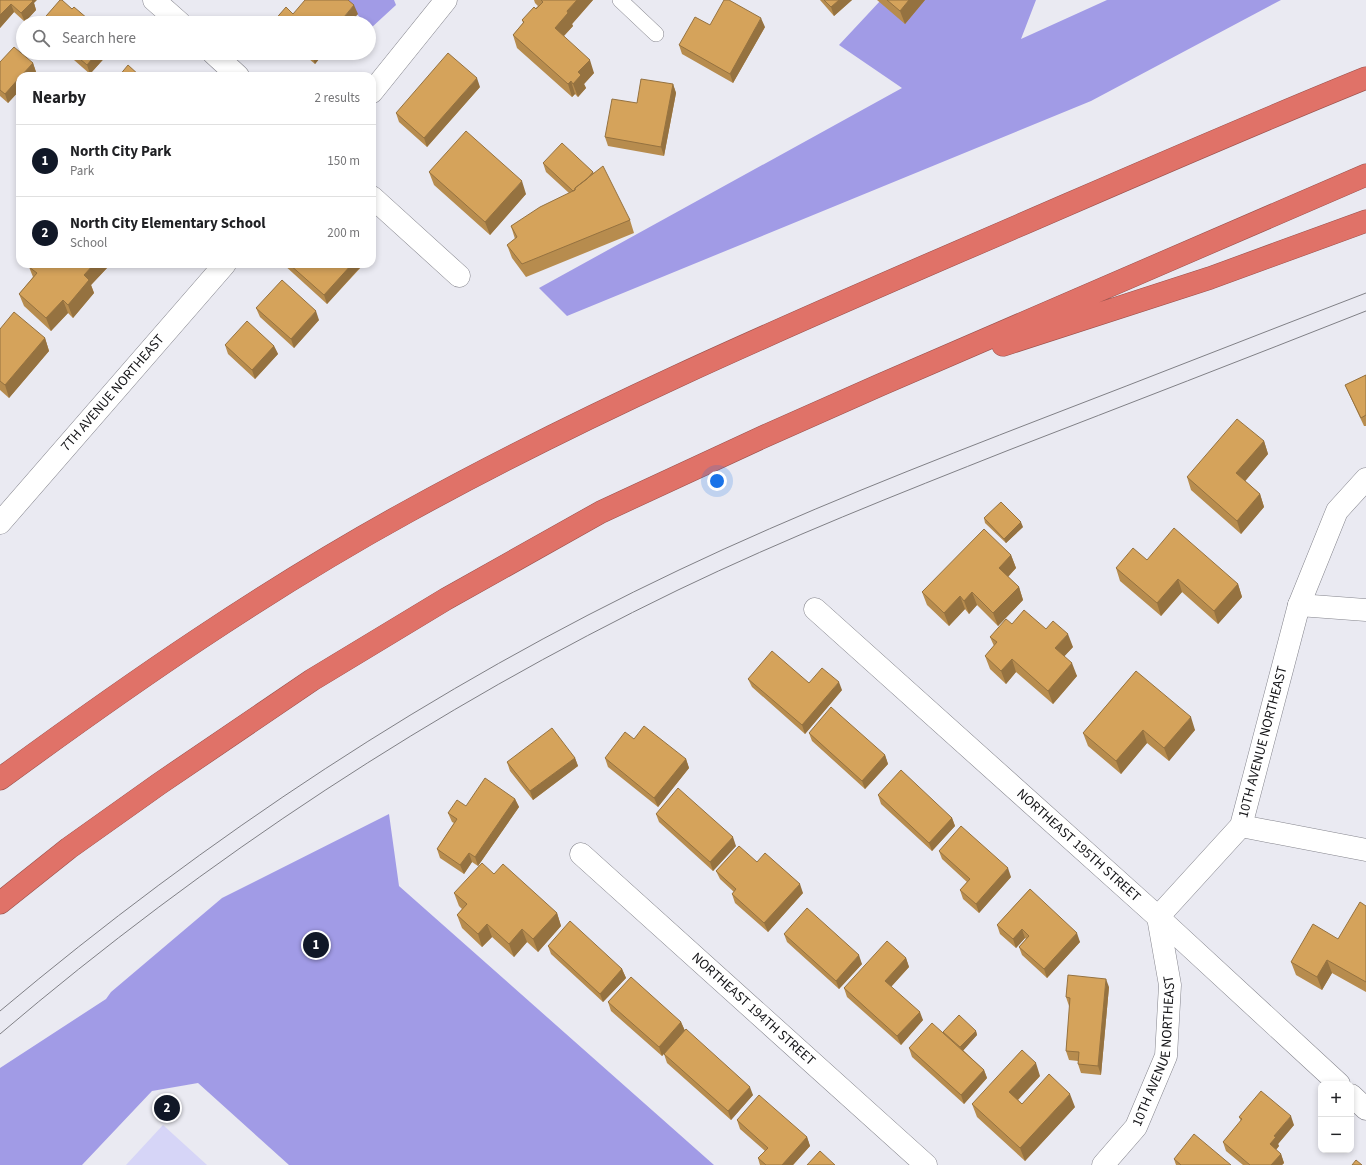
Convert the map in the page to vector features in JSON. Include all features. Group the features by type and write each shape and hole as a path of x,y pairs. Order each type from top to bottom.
{"highway":[{"path":"1280,113 1366,67"},
{"path":"0,779 80,720 160,665 291,580 405,513 509,457 608,408 833,306 1280,113 1366,78"},
{"path":"0,903 69,848 158,784 312,680 446,599 601,512 880,384 1366,175"},
{"path":"880,384 1155,296 1366,221"}],"street":[{"path":"154,0 172,16"},
{"path":"376,87 446,0"},
{"path":"221,60 234,72"},
{"path":"376,201 459,276"},
{"name":"7TH AVENUE NORTHEAST","path":"0,522 222,268"},
{"name":"10TH AVENUE NORTHEAST","path":"1103,1165 1136,1127 1166,1056 1170,984 1158,917 1241,826 1299,605 1337,511 1366,479"},
{"path":"1299,605 1366,610"},
{"name":"NORTHEAST 195TH STREET","path":"815,609 1158,917 1336,1081"},
{"path":"1241,826 1366,850"},
{"name":"NORTHEAST 194TH STREET","path":"581,854 926,1165"},
{"path":"1354,1098 1366,1109"}],"lane":[{"path":"620,0 656,34"}],"shaded area":[{"path":"342,0 394,0 396,5 376,23 376,16 359,16"},
{"path":"881,0 1036,0 1021,39 1107,0 1281,0 1091,101 567,316 539,288 902,88 839,45"},
{"path":"389,814 399,886 714,1165 289,1165 198,1083 152,1091 82,1165 0,1165 0,1068 106,999 111,992 222,898"},
{"path":"163,1125 207,1165 126,1165"}],"building":[{"path":"0,0 33,1 21,13 11,4 0,15"},
{"path":"60,0 62,0 72,9 74,7 84,16 46,16"},
{"path":"305,0 348,0 354,5 345,16 278,16 286,7 293,14"},
{"path":"541,0 577,0 555,28 590,60 578,72 581,75 573,84 571,81 568,84 513,35 524,22 522,20 534,7 536,9 543,2"},
{"path":"724,0 729,0 761,18 730,74 679,45 695,17 710,25"},
{"path":"824,0 839,0 831,7"},
{"path":"887,0 909,0 900,11"},
{"path":"14,47 16,49 16,60 29,60 33,63 25,72 16,72 16,82 5,94 0,90 0,62"},
{"path":"448,53 477,78 424,138 396,113"},
{"path":"81,60 91,60 87,65"},
{"path":"128,65 136,72 122,72"},
{"path":"641,79 673,84 661,147 605,137 612,99 637,103"},
{"path":"466,131 522,181 485,222 429,172"},
{"path":"562,143 593,172 573,191 543,163"},
{"path":"603,166 630,220 522,264 507,245 517,237 511,226 540,207 575,190 575,188"},
{"path":"30,268 90,268 84,275 89,280 68,305 63,300 46,318 19,294 37,273"},
{"path":"294,268 348,268 324,295"},
{"path":"282,280 316,311 291,339 256,308"},
{"path":"14,312 45,338 5,385 0,381 0,329"},
{"path":"247,321 274,346 252,370 225,345"},
{"path":"1366,375 1366,415 1361,418 1345,385"},
{"path":"1237,419 1264,441 1236,473 1260,494 1237,521 1187,477"},
{"path":"1001,502 1021,522 1004,539 984,518"},
{"path":"1174,528 1238,584 1214,611 1178,579 1157,603 1116,568 1133,548 1147,560"},
{"path":"984,529 1011,555 999,568 1019,587 993,613 972,592 964,601 960,596 944,613 922,592"},
{"path":"1024,610 1046,629 1053,621 1068,634 1055,648 1072,663 1048,691 1012,659 1001,671 985,656 997,642 990,637 1006,619 1012,624"},
{"path":"772,651 809,683 822,668 839,682 802,725 748,679"},
{"path":"1136,671 1191,717 1164,748 1143,730 1116,761 1083,733"},
{"path":"831,707 885,755 862,781 809,733"},
{"path":"644,726 686,759 654,798 605,758 625,732 634,739"},
{"path":"552,728 575,758 530,791 507,762"},
{"path":"901,770 952,818 929,843 878,795"},
{"path":"485,778 515,799 475,857 469,853 460,865 437,849 457,819 448,813 457,800 466,806"},
{"path":"678,788 733,837 710,862 656,814"},
{"path":"961,826 1008,868 976,904 960,890 970,879 939,851"},
{"path":"739,846 757,862 765,853 800,884 764,923 732,894 736,889 716,871"},
{"path":"482,863 494,874 503,864 557,913 533,939 522,929 509,944 487,924 478,934 457,915 467,904 454,893"},
{"path":"1030,889 1077,933 1044,969 1019,947 1029,936 1022,929 1013,939 997,925"},
{"path":"1360,902 1366,906 1366,982 1327,960 1317,977 1291,962 1313,924 1338,939"},
{"path":"807,908 859,955 836,981 784,934"},
{"path":"570,921 622,969 600,994 548,946"},
{"path":"887,941 906,958 885,981 920,1012 897,1036 844,988"},
{"path":"1068,975 1106,979 1098,1066 1078,1064 1079,1052 1066,1051 1070,998 1066,997"},
{"path":"631,977 681,1022 659,1047 608,1002"},
{"path":"959,1015 976,1031 960,1047 943,1032"},
{"path":"932,1023 984,1070 961,1095 909,1048"},
{"path":"686,1029 750,1087 728,1111 664,1054"},
{"path":"1022,1050 1036,1063 1009,1092 1022,1104 1049,1074 1070,1094 1020,1148 972,1104"},
{"path":"1261,1091 1291,1116 1274,1136 1276,1137 1270,1144 1281,1154 1271,1165 1250,1165 1223,1142 1242,1119 1239,1117"},
{"path":"759,1095 807,1137 782,1165 766,1165 758,1158 768,1148 737,1120"},
{"path":"1194,1134 1231,1165 1181,1165 1174,1159"},
{"path":"820,1151 835,1165 807,1165"},
{"path":"1356,1160 1362,1165 1352,1165"}],"tram line":[{"path":"0,1011 159,885 241,826 325,769 411,715 499,663 588,615 724,549 861,490 1366,293"},
{"path":"0,1034 79,969 159,907 241,847 325,790 498,684 587,636 678,590 760,552 842,517 1009,450 1366,311"}],"place":[{"name":"North City Park","path":"316,945"},
{"name":"North City Elementary School","path":"167,1108"}]}
